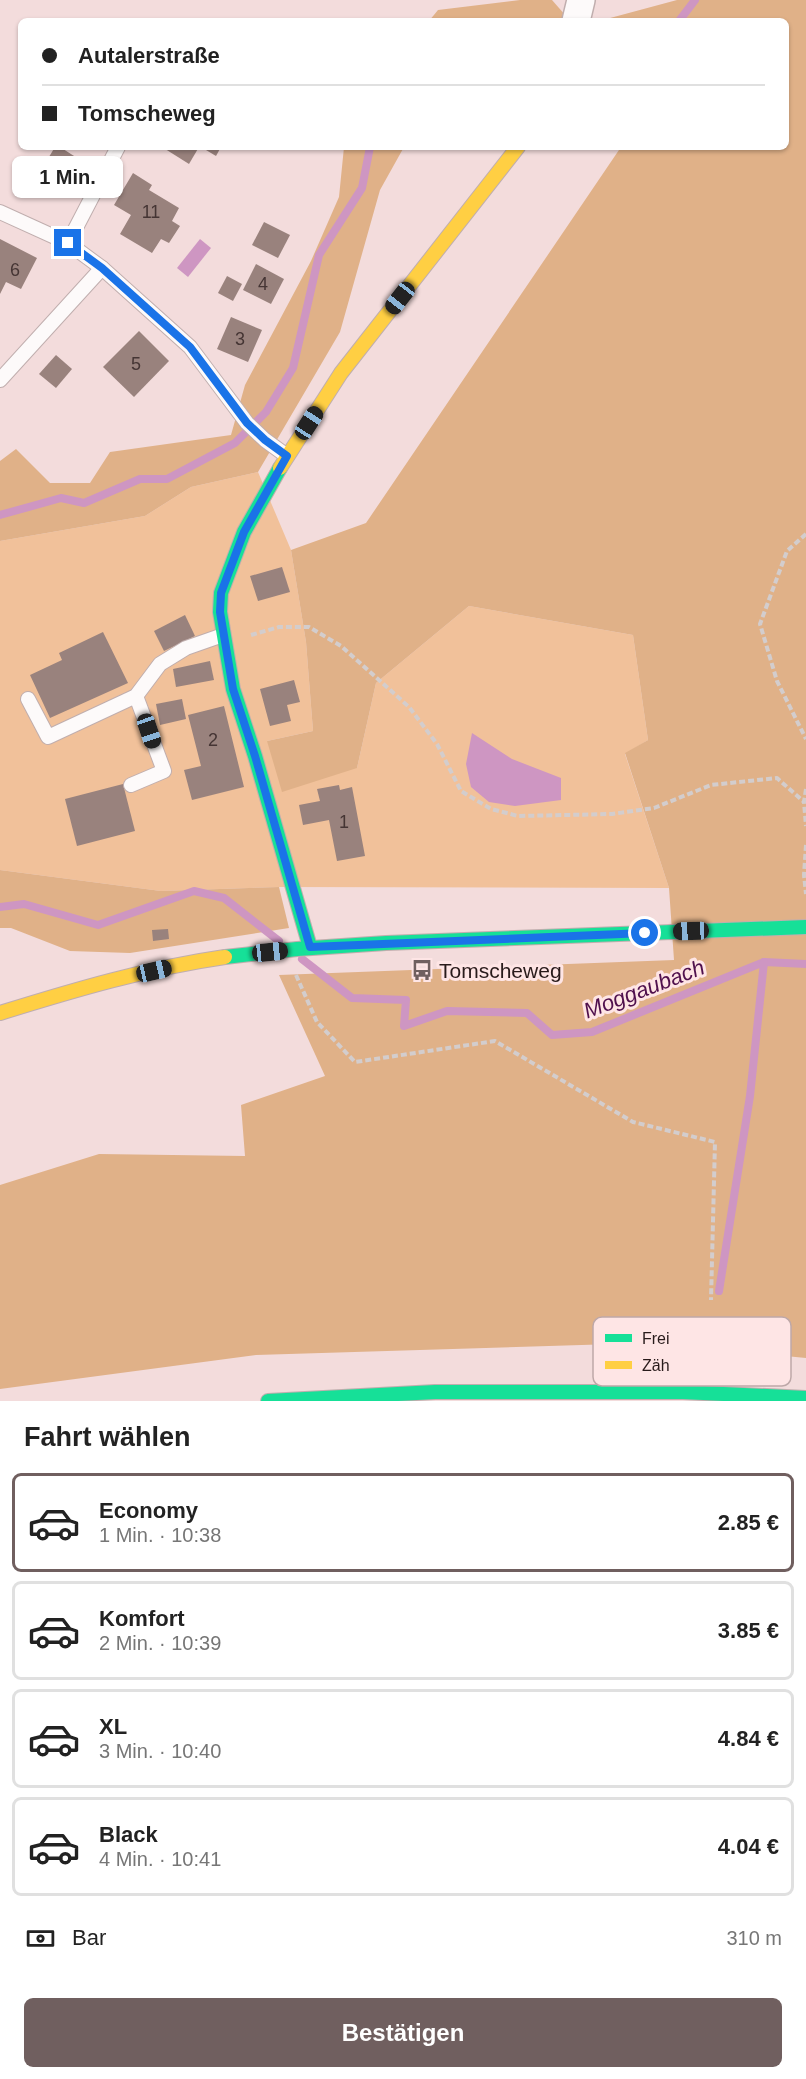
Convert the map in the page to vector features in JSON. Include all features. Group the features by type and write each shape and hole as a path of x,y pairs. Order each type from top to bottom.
{"main road":[{"path":"310,947 255,756 233,689 220,612 221,593 244,532 287,456 341,373 516,150"},
{"path":"0,1013 110,981 176,965 310,947 806,927"},
{"path":"268,1401 435,1392 683,1392 806,1398"}],"street":[{"path":"577,18 581,0"}],"lane":[{"path":"68,243 116,150"},
{"path":"0,212 68,243 102,268 190,347 247,423 287,456"},
{"path":"0,380 102,268"},
{"path":"28,699 48,737 136,696 160,664 186,648 224,639"},
{"path":"132,784 164,771 136,696"}],"path":[{"path":"806,534 787,551 760,624 777,681 806,739"},
{"path":"224,639 279,627 309,627 341,646 409,706 437,744 461,791 491,809 518,816 612,814 654,808 711,785 777,778 804,802"},
{"path":"806,789 804,802 806,826"},
{"path":"806,845 806,894"},
{"path":"286,950 317,1022 355,1062 495,1041 633,1122 716,1142 711,1300"}],"shaded area":[{"path":"520,0 552,0 566,16 566,18 431,18 438,10"},
{"path":"677,0 806,0 806,1358 791,1357 791,1317 593,1317 593,1345 256,1355 0,1389 0,1185 99,1154 245,1156 241,1105 325,1076 279,975 674,960 669,888 625,753 648,740 633,635 469,606 376,683 357,768 282,792 267,741 313,731 306,642 291,550 366,523 619,150 789,150 789,18 610,18"},
{"path":"344,150 402,150 380,190 340,332 258,472 191,487 145,516 0,541 0,461 16,449 50,483 90,483 110,452 231,435 245,385 311,261 339,197"},
{"path":"200,239 211,248 188,277 177,268"},
{"path":"258,472 291,550 306,642 313,731 267,741 357,768 376,683 469,606 633,635 648,740 625,754 669,888 279,887 161,891 0,870 0,541 145,516 191,487"},
{"path":"472,733 512,759 561,778 561,800 515,806 489,802 471,787 466,764"},
{"path":"0,870 161,891 279,887 289,928 130,953 70,951 11,928 0,928"}],"building":[{"path":"53,150 65,150 85,163 69,188 41,170"},
{"path":"167,150 197,150 189,164"},
{"path":"206,150 219,150 216,156"},
{"path":"133,173 152,185 149,190 179,208 172,221 180,226 169,243 161,239 152,253 120,234 131,215 114,205"},
{"path":"264,222 290,235 278,258 252,245"},
{"path":"0,239 37,258 21,289 6,282 0,294"},
{"path":"256,264 284,279 271,304 243,290"},
{"path":"227,276 242,284 233,301 218,293"},
{"path":"231,317 262,330 248,362 217,349"},
{"path":"139,331 169,361 134,397 103,367"},
{"path":"56,355 72,369 56,388 39,374"},
{"path":"282,567 290,592 258,601 250,576"},
{"path":"185,615 195,636 164,651 154,631"},
{"path":"103,632 128,683 50,718 30,675 62,660 59,653"},
{"path":"210,661 214,680 176,687 173,669"},
{"path":"294,680 300,702 287,705 291,721 270,726 260,689"},
{"path":"182,699 186,719 160,725 156,704"},
{"path":"224,706 244,787 192,800 184,770 201,766 188,715"},
{"path":"123,784 135,831 77,846 65,799"},
{"path":"339,785 340,790 352,787 365,856 337,861 329,820 303,825 299,805 320,801 317,789"},
{"path":"168,929 169,939 153,941 152,930"}],"waterway":[{"path":"681,18 695,0"},
{"path":"0,515 61,498 84,503 140,479 167,479 235,443 266,412 293,368 319,255 362,188 369,150"},
{"name":"Moggaubach","path":"0,907 24,904 98,925 194,891 224,898 279,941"},
{"name":"Moggaubach","path":"302,959 352,998 406,1000 404,1026 447,1011 527,1013 552,1035 592,1032 764,962 806,964"},
{"path":"719,1291 750,1096 764,962"}],"traffic: fast":[{"path":"280,468 244,532 221,593 220,612 233,689 255,756 310,947"},
{"path":"225,957 386,943 806,927"},
{"path":"268,1401 435,1392 683,1392 806,1398"}],"traffic: slow":[{"path":"280,468 341,373 516,150"},
{"path":"0,1013 139,973 225,957"}],"place":[{"name":"Tomscheweg","path":"422,970"}],"route":[{"path":"68,243 102,268 190,347 247,423 287,456 244,532 221,593 220,612 233,689 255,756 310,947 645,933"}]}
